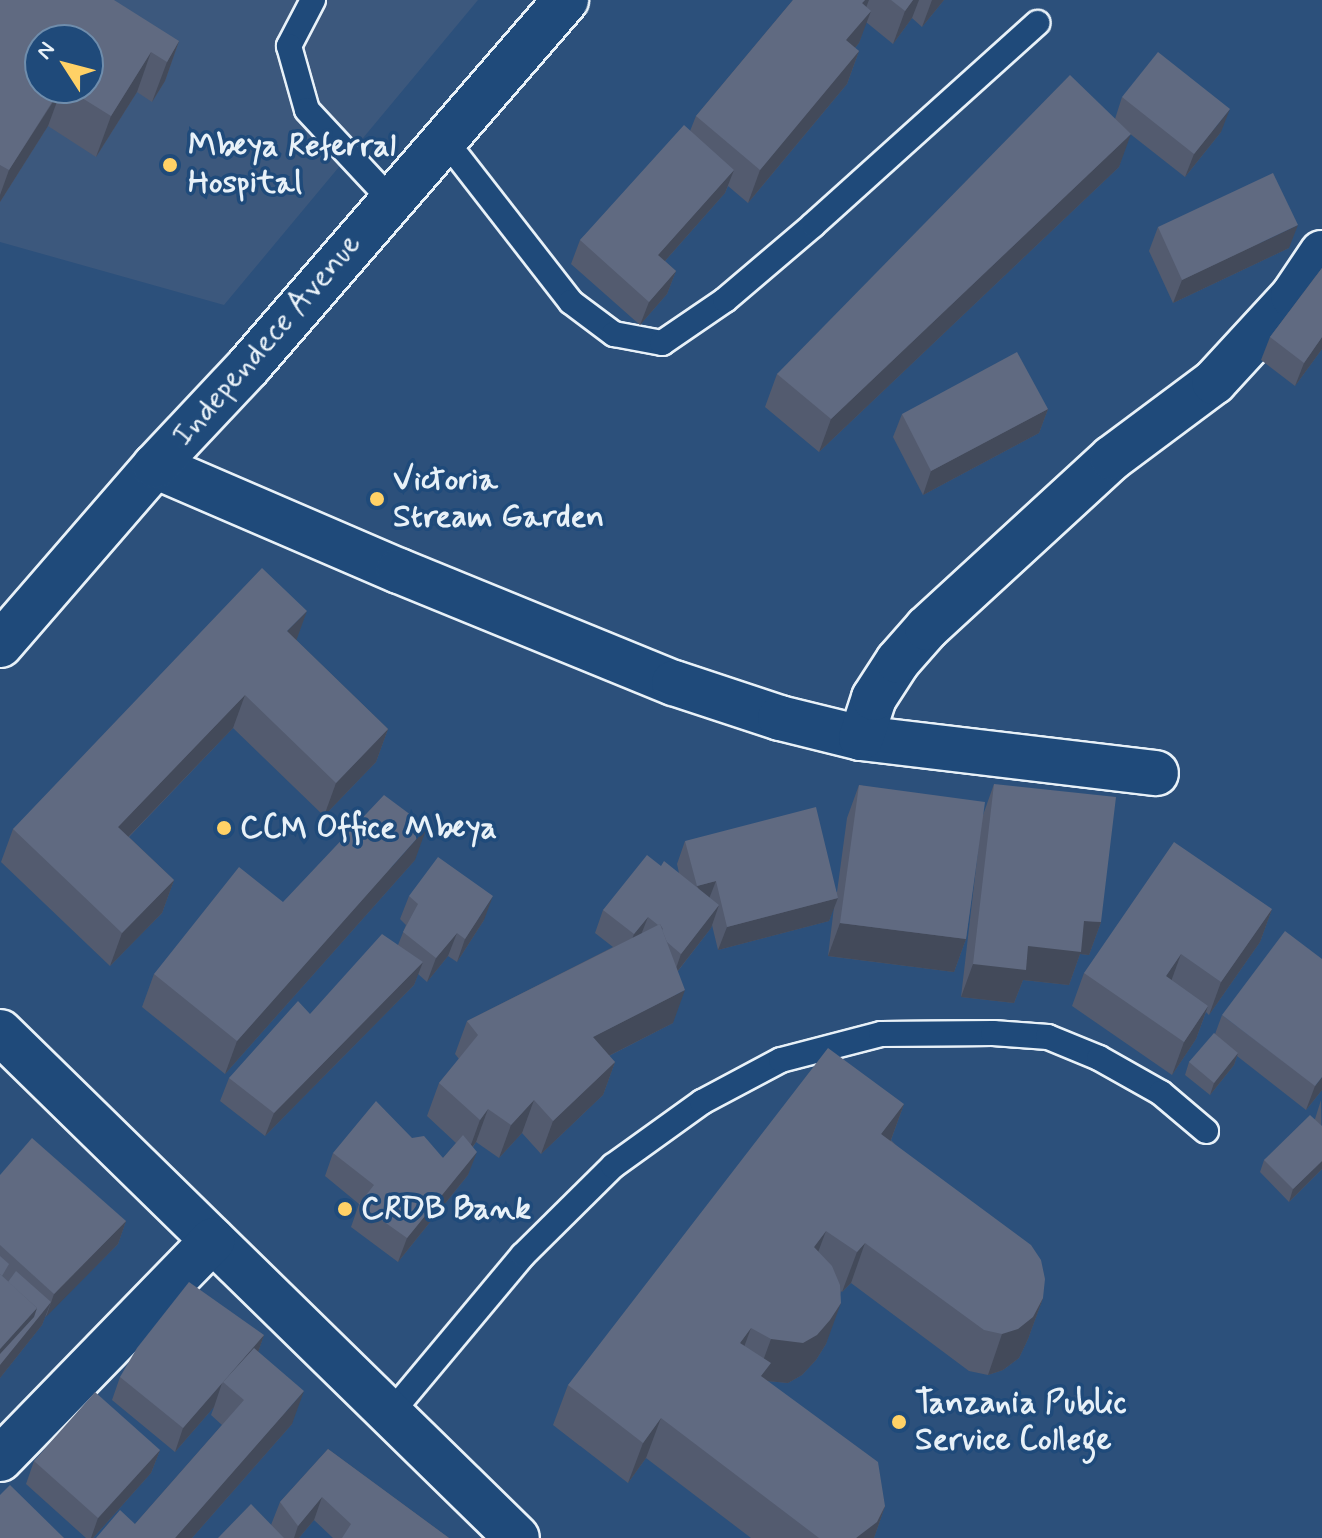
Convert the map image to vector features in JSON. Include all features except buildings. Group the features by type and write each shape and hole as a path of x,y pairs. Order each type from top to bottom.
{"street":[{"name":"Independece Avenue","path":"0,645 155,466 248,367 390,199 566,0"},
{"path":"861,738 874,698 898,661 927,628 1112,458 1214,382 1293,296 1322,253"},
{"path":"155,466 399,571 674,683 780,718 861,738 1156,773"},
{"path":"0,1032 517,1538"},
{"path":"0,1459 213,1240"}],"lane":[{"path":"313,0 289,46 307,110 390,199"},
{"path":"445,140 571,302 614,334 662,343 725,300 813,225 1037,23"},
{"path":"390,1414 523,1255 613,1166 702,1102 781,1060 881,1034 993,1033 1048,1037 1099,1058 1161,1093 1206,1131"}],"shaded area":[{"name":"Mbeya Referral Hospital","path":"0,0 478,0 224,305 0,242"}],"place":[{"name":"Mbeya Referral Hospital","path":"170,165"},
{"name":"Victoria Stream Garden","path":"377,499"},
{"name":"CCM Office Mbeya","path":"224,828"},
{"name":"CRDB Bank","path":"345,1209"},
{"name":"Tanzania Public Service College","path":"899,1422"}]}
